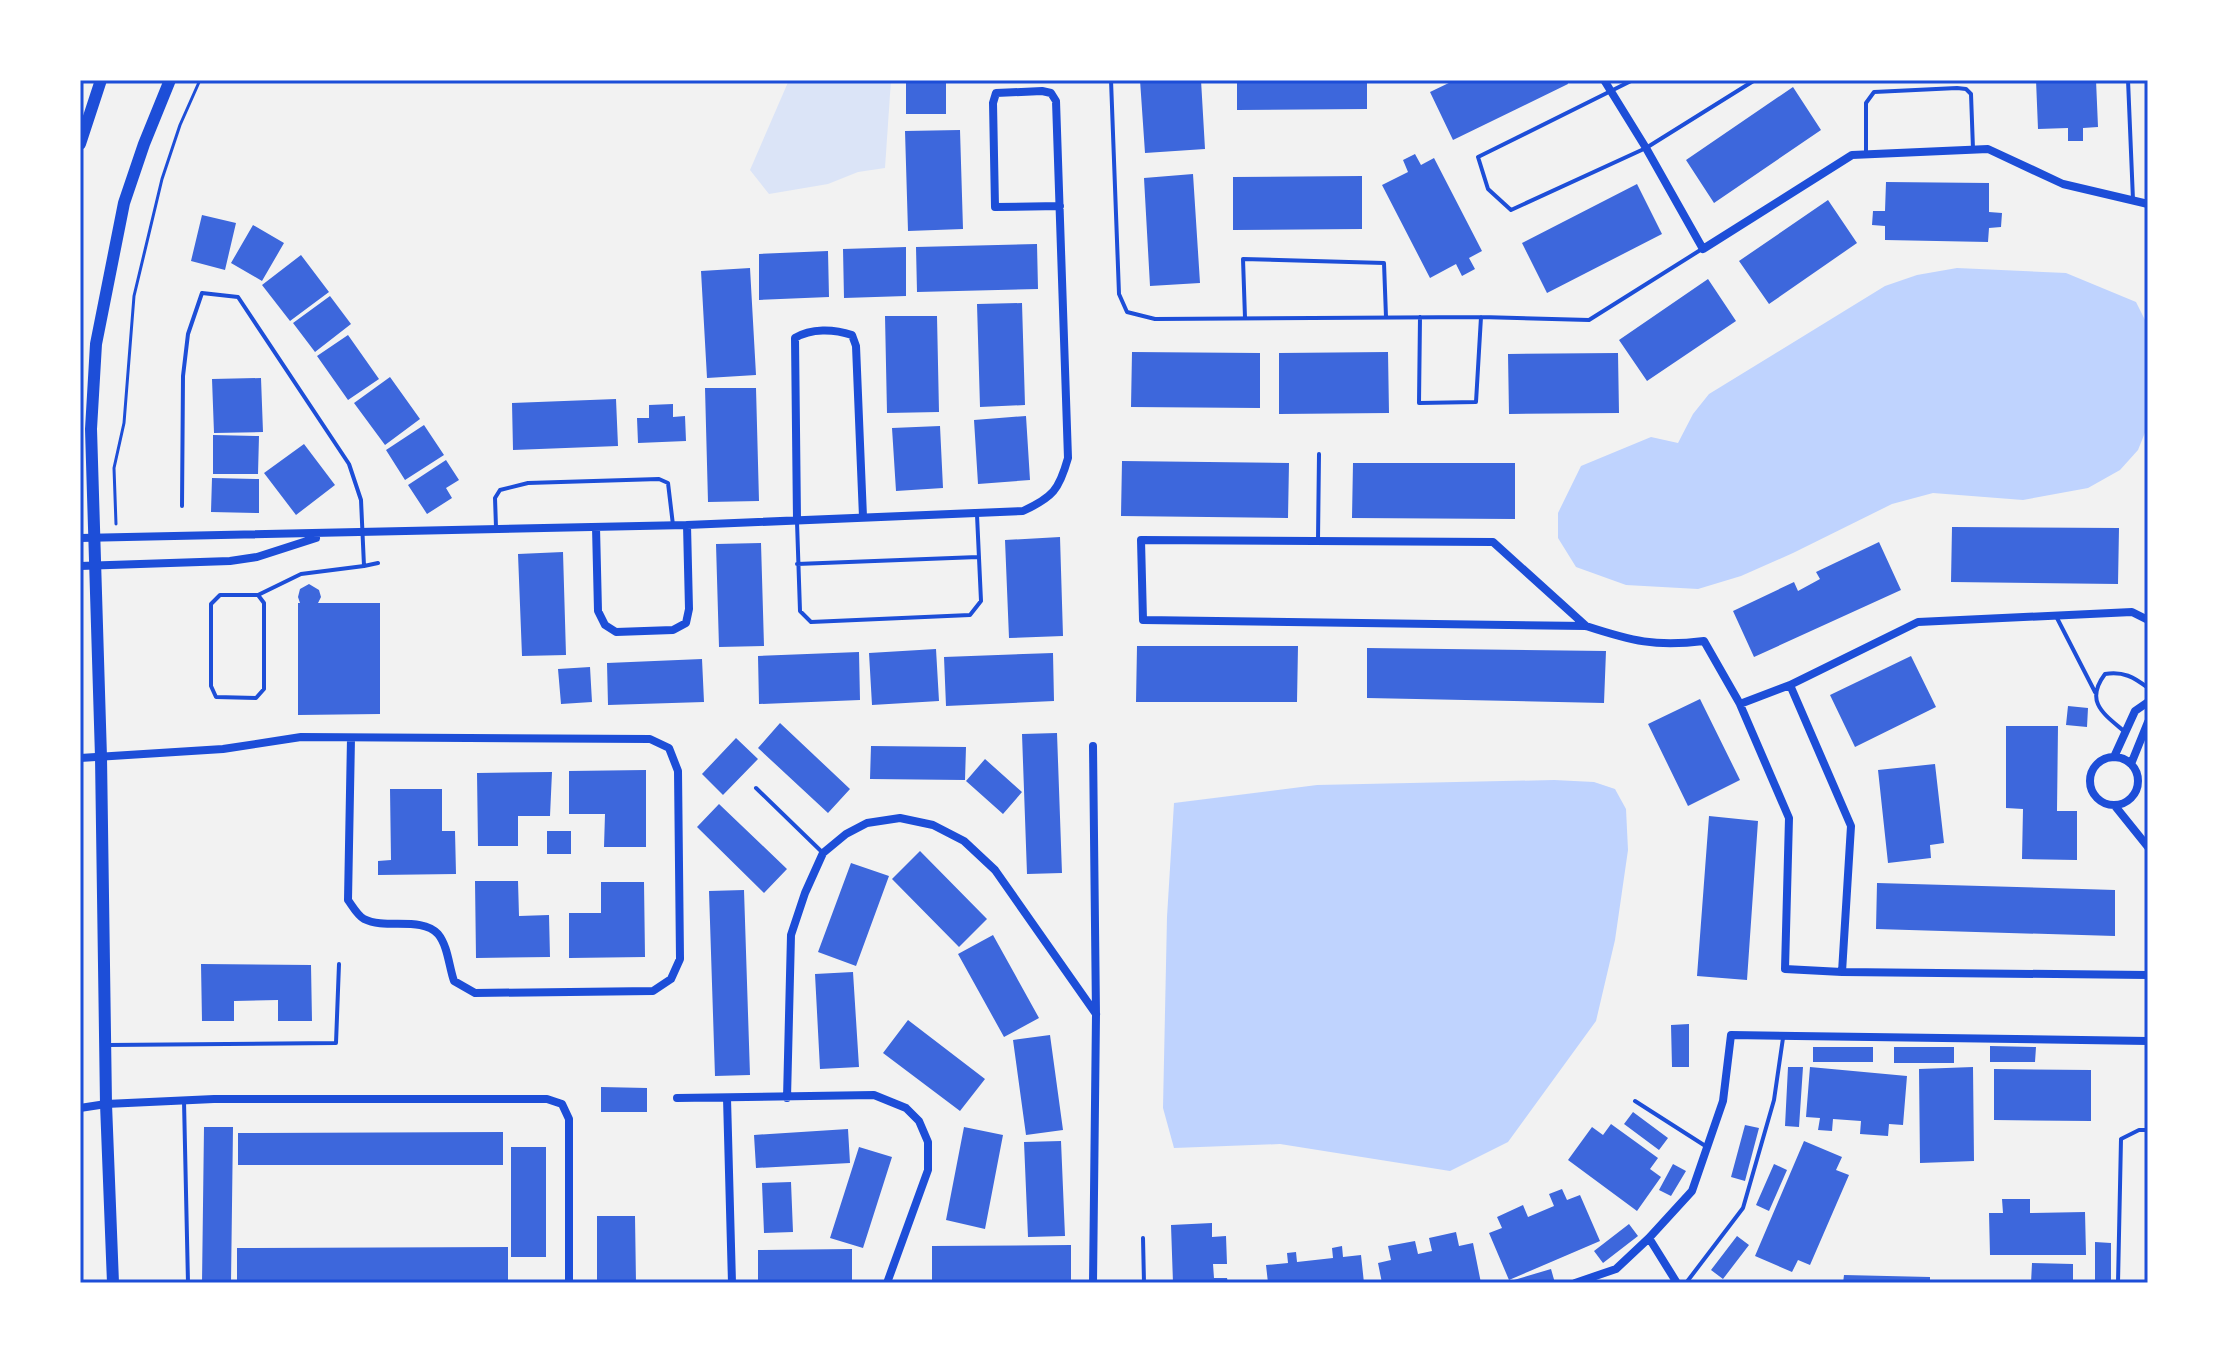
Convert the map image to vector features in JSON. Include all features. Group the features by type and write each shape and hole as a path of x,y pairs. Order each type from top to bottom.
{"main road":[{"path":"80,144 101,80"},
{"path":"113,1283 91,429 96,344 124,203 170,80"}],"street":[{"path":"1604,80 1703,249 1852,155 1988,149 2063,184 2148,204"},
{"path":"80,538 687,525 1023,511 1042,502 1061,484 1068,458 1060,206 1056,101 1051,93 1042,91 996,93 993,103 995,207 1060,206"},
{"path":"797,520 795,338 805,332 839,331 852,335 856,346 863,517"},
{"path":"596,527 598,611 605,625 616,632 673,630 686,623 689,609 687,525"},
{"path":"80,566 230,561 257,557 328,534"},
{"path":"1586,626 1493,542 1141,540 1143,620 1586,626 1637,642 1669,646 1704,641 1739,702 1789,818 1785,969 2148,975"},
{"path":"1739,702 1790,685 1918,622 2132,612 2148,620"},
{"path":"1790,685 1851,826 1842,972"},
{"path":"2148,702 2135,711 2114,757 2097,764 2090,782 2098,799 2115,806 2148,847"},
{"path":"2115,806 2132,798 2137,790 2139,780 2133,765 2148,722"},
{"path":"80,758 223,749 301,737 650,739 669,748 678,771 680,959 671,979 653,991 475,993 454,981 445,946 436,932 419,925 385,926 362,919 348,900 351,738"},
{"path":"1093,746 1096,1014 1093,1283"},
{"path":"2114,757 2148,767"},
{"path":"2137,790 2148,790"},
{"path":"787,1098 791,935 823,853 846,834 867,823 900,818 933,825 964,841 995,870 1096,1014"},
{"path":"1575,1283 1616,1269 1692,1191 1723,1101 1731,1035 2148,1041"},
{"path":"677,1098 874,1095 906,1108 919,1121 928,1142 928,1170 887,1283"},
{"path":"727,1098 732,1283"},
{"path":"80,1108 184,1101 547,1099 562,1104 569,1119 569,1283"},
{"path":"1649,1238 1677,1283"}],"lane":[{"path":"1111,80 1119,294 1127,312 1155,319 1481,317 1589,320 1703,249"},
{"path":"1633,80 1478,157 1488,189 1511,210 1646,148 1755,80"},
{"path":"2128,80 2133,200"},
{"path":"1866,154 1866,103 1874,92 1957,88 1966,89 1971,94 1973,149"},
{"path":"1245,318 1243,259 1384,263 1386,317"},
{"path":"182,506 183,376 188,334 202,293 238,297 349,464 361,500 364,566"},
{"path":"1420,317 1419,403 1476,402 1481,317"},
{"path":"1318,541 1319,454"},
{"path":"497,530 495,498 500,490 528,483 659,479 668,483 671,492 673,525"},
{"path":"797,520 800,611 811,622 970,615 981,601 977,512"},
{"path":"797,564 978,557"},
{"path":"258,595 264,603 264,689 256,698 216,697 211,686 211,604 220,595 258,595 301,574 378,563"},
{"path":"2056,616 2095,693 2097,704 2125,732"},
{"path":"2095,693 2105,674 2118,672 2135,678 2148,688"},
{"path":"756,788 823,853"},
{"path":"105,1045 336,1043 339,964"},
{"path":"1686,1283 1743,1208 1774,1100 1783,1036"},
{"path":"184,1101 188,1283"},
{"path":"1635,1101 1707,1147"},
{"path":"2118,1283 2121,1139 2139,1130 2148,1130"},
{"path":"1143,1238 1144,1283"}],"path":[{"path":"117,538 114,468 124,423 134,296 162,179 180,125 200,80"}],"shaded area":[{"path":"789,80 891,80 885,168 858,172 828,184 769,194 750,170"}],"water":[{"path":"1957,268 2066,273 2136,302 2145,320 2148,342 2148,425 2138,450 2120,470 2088,488 2023,500 1933,493 1892,504 1741,576 1698,589 1626,585 1576,567 1558,538 1558,513 1581,466 1651,437 1678,443 1693,414 1709,394 1885,286 1917,275"},
{"path":"1554,780 1594,782 1615,789 1626,809 1628,850 1615,940 1596,1021 1508,1142 1450,1171 1280,1144 1174,1148 1163,1108 1167,917 1174,803 1317,785"}],"building":[{"path":"906,80 946,80 946,114 906,114"},
{"path":"1140,80 1201,80 1205,149 1145,153"},
{"path":"1237,80 1367,80 1367,109 1237,110"},
{"path":"1455,80 1567,80 1568,84 1453,140 1430,92"},
{"path":"2036,80 2096,80 2098,127 2083,128 2083,141 2068,141 2068,128 2038,129"},
{"path":"1793,87 1821,130 1714,203 1686,160"},
{"path":"960,130 963,229 908,231 905,131"},
{"path":"1415,154 1421,165 1434,158 1482,251 1469,258 1475,269 1462,276 1456,264 1430,278 1382,185 1408,172 1403,160"},
{"path":"1193,174 1200,283 1150,286 1144,178"},
{"path":"1362,176 1362,229 1233,230 1233,177"},
{"path":"1886,182 1989,183 1989,212 2002,213 2001,227 1989,228 1988,242 1885,240 1885,226 1872,225 1873,211 1885,211"},
{"path":"1637,184 1662,234 1547,293 1522,243"},
{"path":"1828,200 1857,243 1769,304 1739,261"},
{"path":"202,215 236,223 225,270 191,261"},
{"path":"253,225 284,243 262,281 231,263"},
{"path":"1037,244 1038,289 917,292 916,247"},
{"path":"906,247 906,296 844,298 843,249"},
{"path":"828,251 829,297 759,300 759,254"},
{"path":"301,255 329,292 290,321 262,285"},
{"path":"750,268 756,375 707,378 701,271"},
{"path":"1708,279 1736,321 1647,381 1619,340"},
{"path":"330,296 351,324 315,352 293,323"},
{"path":"1022,303 1025,405 980,407 977,304"},
{"path":"885,316 937,316 939,412 887,413"},
{"path":"348,335 379,379 348,400 317,356"},
{"path":"1132,352 1260,353 1260,408 1131,407"},
{"path":"1388,352 1389,413 1279,414 1279,353"},
{"path":"1618,353 1619,413 1509,414 1508,354"},
{"path":"390,377 420,419 385,445 354,403"},
{"path":"261,378 263,432 214,433 212,379"},
{"path":"705,388 756,388 759,501 708,502"},
{"path":"616,399 618,446 513,450 512,403"},
{"path":"673,404 673,417 685,416 686,441 638,443 637,418 649,418 649,405"},
{"path":"1026,416 1030,480 978,484 974,420"},
{"path":"424,425 444,455 405,480 386,450"},
{"path":"940,426 943,488 896,491 892,428"},
{"path":"213,435 259,436 258,474 213,474"},
{"path":"304,444 335,485 296,515 264,473"},
{"path":"446,460 459,480 446,488 452,498 427,514 408,485"},
{"path":"1122,461 1289,463 1288,518 1121,516"},
{"path":"1353,463 1515,463 1515,519 1352,518"},
{"path":"212,478 259,479 259,513 211,512"},
{"path":"1952,527 2119,528 2118,584 1951,582"},
{"path":"1060,537 1063,636 1009,638 1005,540"},
{"path":"1879,542 1901,590 1754,657 1733,611 1794,582 1798,591 1820,579 1816,572"},
{"path":"761,543 764,646 719,647 716,544"},
{"path":"563,552 566,655 522,656 518,554"},
{"path":"309,584 319,590 321,597 318,603 380,603 380,714 298,715 298,597 300,589"},
{"path":"1137,646 1298,646 1297,702 1136,702"},
{"path":"1367,648 1606,651 1604,703 1367,698"},
{"path":"936,649 939,701 872,705 869,653"},
{"path":"859,652 860,700 759,704 758,656"},
{"path":"1053,653 1054,701 946,706 944,657"},
{"path":"1911,656 1936,707 1855,747 1830,695"},
{"path":"702,659 704,702 608,705 607,663"},
{"path":"590,667 592,702 561,704 558,669"},
{"path":"1700,699 1740,780 1688,806 1648,724"},
{"path":"2068,706 2088,708 2087,727 2066,725"},
{"path":"780,723 850,789 828,813 758,748"},
{"path":"2006,726 2058,726 2057,811 2077,811 2077,860 2022,859 2023,809 2006,808"},
{"path":"1057,733 1062,873 1027,874 1022,734"},
{"path":"736,738 758,759 723,795 702,774"},
{"path":"871,746 966,747 965,780 870,779"},
{"path":"985,759 1022,792 1003,814 966,781"},
{"path":"1935,764 1944,843 1930,845 1931,858 1888,863 1878,770"},
{"path":"646,770 646,847 604,847 605,814 569,814 569,771"},
{"path":"552,772 550,816 518,816 518,846 478,846 477,773"},
{"path":"390,789 442,789 442,831 455,831 456,874 378,875 378,861 391,860"},
{"path":"719,804 787,869 764,893 697,827"},
{"path":"1709,816 1758,821 1747,980 1697,976"},
{"path":"547,831 571,831 571,854 547,854"},
{"path":"920,851 987,919 959,947 892,879"},
{"path":"851,863 889,876 856,966 818,952"},
{"path":"475,881 518,881 519,916 549,915 550,957 476,958"},
{"path":"601,882 644,882 645,957 569,958 569,913 601,913"},
{"path":"1877,883 2115,890 2115,936 1876,929"},
{"path":"744,890 750,1075 715,1076 709,891"},
{"path":"993,935 1039,1018 1004,1037 958,954"},
{"path":"201,964 311,965 312,1021 278,1021 278,1000 234,1001 234,1021 202,1021"},
{"path":"853,972 859,1067 820,1069 815,974"},
{"path":"908,1020 985,1079 960,1111 883,1053"},
{"path":"1689,1024 1689,1067 1672,1067 1671,1025"},
{"path":"1050,1035 1063,1130 1026,1135 1013,1040"},
{"path":"1990,1046 2036,1047 2035,1062 1990,1062"},
{"path":"1813,1047 1873,1047 1873,1062 1813,1062"},
{"path":"1894,1047 1954,1047 1954,1063 1894,1063"},
{"path":"1788,1067 1803,1067 1799,1127 1785,1126"},
{"path":"1810,1067 1907,1076 1903,1125 1889,1124 1888,1136 1860,1134 1861,1121 1833,1119 1832,1131 1818,1130 1820,1118 1806,1117"},
{"path":"1973,1067 1974,1161 1920,1163 1919,1069"},
{"path":"1994,1069 2091,1070 2091,1121 1994,1120"},
{"path":"601,1087 647,1088 647,1112 601,1112"},
{"path":"1633,1112 1668,1138 1659,1150 1624,1124"},
{"path":"1611,1124 1658,1158 1650,1169 1661,1177 1637,1211 1568,1160 1592,1127 1603,1135"},
{"path":"1745,1125 1759,1128 1745,1181 1731,1177"},
{"path":"204,1127 233,1127 231,1283 202,1283"},
{"path":"964,1127 1003,1135 985,1229 946,1220"},
{"path":"848,1129 850,1163 756,1168 754,1135"},
{"path":"503,1132 503,1165 238,1165 238,1133"},
{"path":"1061,1141 1065,1236 1028,1237 1024,1142"},
{"path":"1804,1141 1842,1157 1836,1170 1849,1175 1810,1265 1798,1260 1792,1272 1755,1256"},
{"path":"511,1147 546,1147 546,1257 511,1257"},
{"path":"859,1147 892,1157 863,1248 830,1238"},
{"path":"1673,1164 1686,1171 1671,1196 1659,1190"},
{"path":"1774,1164 1787,1170 1769,1211 1756,1205"},
{"path":"791,1182 793,1232 764,1233 762,1183"},
{"path":"1562,1189 1567,1200 1580,1195 1600,1241 1509,1280 1489,1233 1502,1228 1497,1217 1523,1205 1528,1217 1554,1206 1549,1194"},
{"path":"2002,1199 2030,1199 2030,1213 2085,1212 2086,1255 1990,1255 1989,1213 2003,1213"},
{"path":"597,1216 635,1216 636,1283 597,1283"},
{"path":"1212,1223 1212,1237 1226,1236 1227,1264 1213,1264 1214,1278 1227,1278 1228,1283 1173,1283 1171,1225"},
{"path":"1629,1224 1638,1236 1603,1263 1594,1251"},
{"path":"1456,1232 1459,1246 1473,1243 1481,1283 1382,1283 1378,1263 1391,1260 1388,1246 1415,1241 1418,1254 1432,1251 1429,1238"},
{"path":"1737,1236 1749,1245 1723,1279 1711,1270"},
{"path":"2095,1242 2111,1243 2111,1280 2095,1280"},
{"path":"1071,1245 1071,1283 932,1283 932,1246"},
{"path":"1342,1246 1343,1257 1361,1255 1364,1283 1268,1283 1266,1265 1288,1263 1287,1253 1296,1252 1297,1262 1333,1258 1332,1248"},
{"path":"508,1247 508,1283 237,1283 237,1248"},
{"path":"852,1249 852,1281 758,1282 758,1250"},
{"path":"2032,1263 2073,1264 2073,1283 2031,1283"},
{"path":"1551,1269 1555,1283 1507,1282"},
{"path":"1844,1275 1930,1277 1930,1283 1843,1283"}]}
